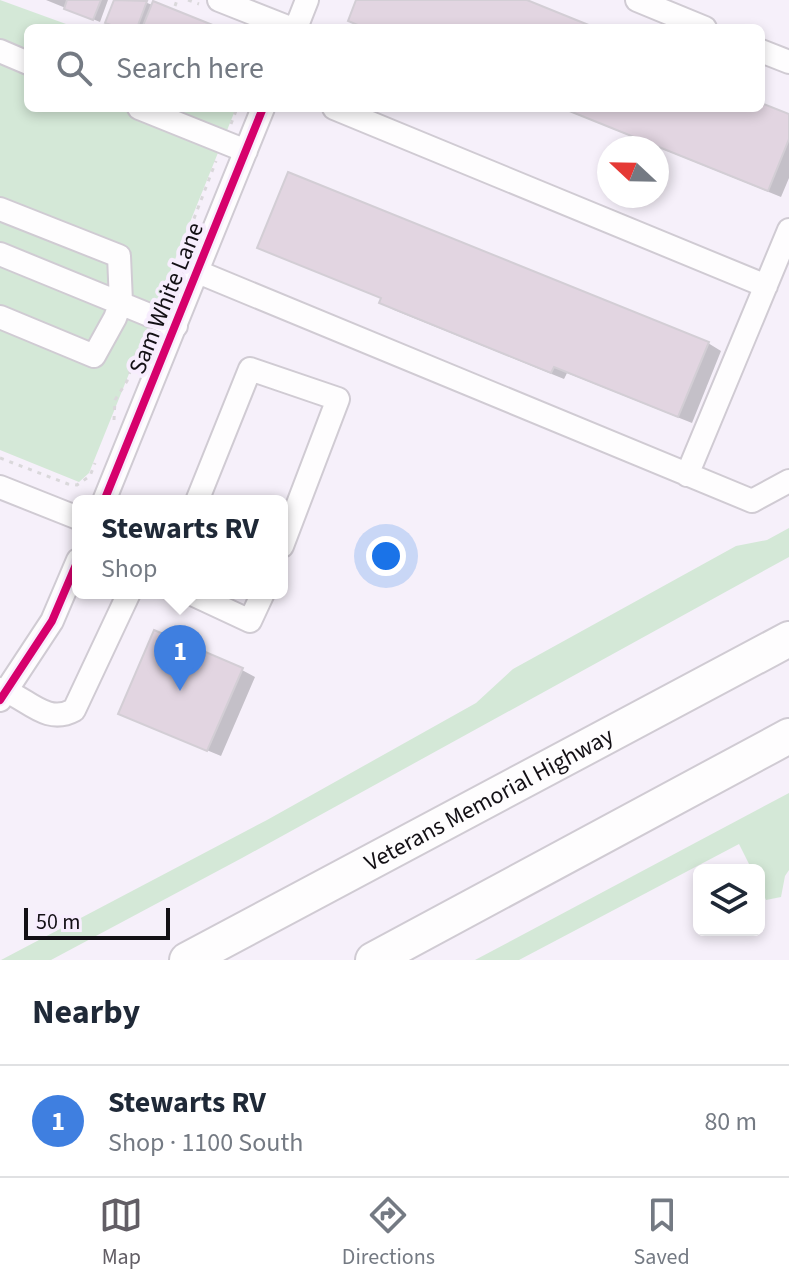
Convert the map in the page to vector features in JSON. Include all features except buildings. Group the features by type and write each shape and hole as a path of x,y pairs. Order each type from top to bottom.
{"highway":[{"name":"Veterans Memorial Highway","path":"187,960 789,639"},
{"path":"373,960 789,736"}],"street":[{"path":"219,0 282,24"},
{"path":"295,24 307,0"},
{"path":"637,0 695,24"},
{"path":"0,51 24,61"},
{"path":"765,53 789,62"},
{"path":"149,112 246,151"},
{"name":"Sam White Lane","path":"106,495 261,112"},
{"path":"344,112 766,286"},
{"path":"0,209 119,256 121,302 94,356 0,317"},
{"path":"687,475 789,230"},
{"path":"0,254 176,326"},
{"path":"198,272 752,501 789,481"},
{"path":"199,495 250,369 338,399 288,530"},
{"path":"0,487 72,516"},
{"path":"72,574 52,621 2,693 43,713 51,715 74,710 126,599"},
{"path":"203,599 250,621 260,599"}],"path":[{"path":"175,6 177,0"},
{"path":"169,288 169,278 235,112"},
{"path":"113,428 115,400 127,381 136,354 148,342"},
{"path":"0,458 77,485 90,476 99,454"}],"green space":[{"path":"0,0 66,24 24,24 24,112 234,112 89,473 79,482 0,450"},
{"path":"789,528 789,557 242,858 51,960 1,960 267,820 476,703 513,669 736,546 767,540"},
{"path":"789,793 789,870 781,897 766,900 765,864 749,864 739,844 701,864 693,864 693,868 519,960 475,960"}],"cycle path":[{"path":"106,495 261,112"},
{"path":"0,700 52,621 72,574"}],"place":[{"name":"Stewarts RV","path":"180,691"}]}
